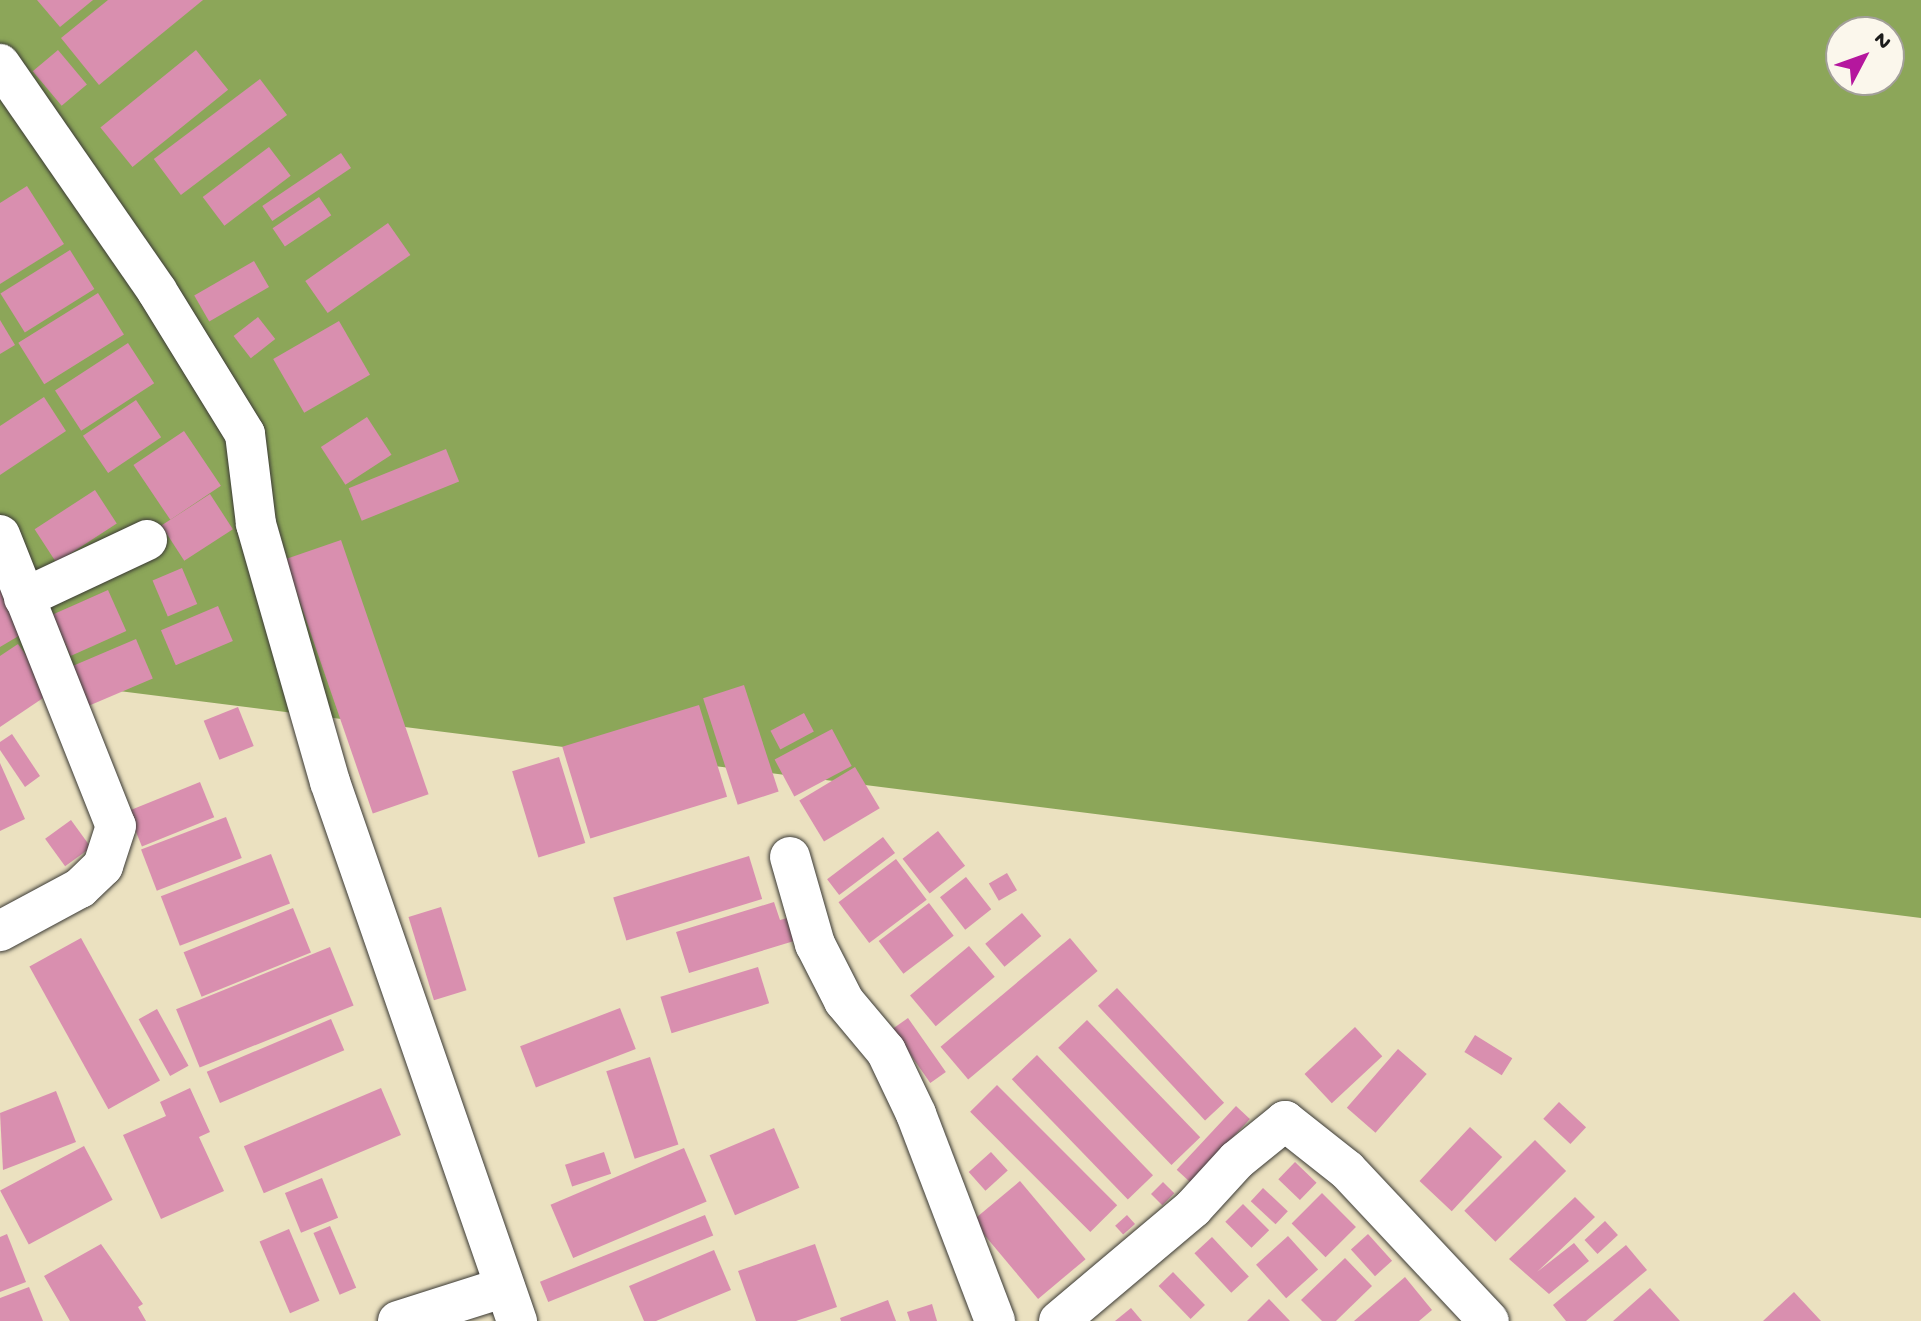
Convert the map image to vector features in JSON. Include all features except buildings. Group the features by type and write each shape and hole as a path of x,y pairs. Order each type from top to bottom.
{"street":[{"path":"0,64 157,291 245,434 256,524 330,782 511,1304 398,1321"},
{"path":"0,535 116,826 103,866 80,888 0,931"},
{"path":"24,598 147,540"},
{"path":"790,857 815,944 844,1001 886,1051 916,1114 995,1321"},
{"path":"1059,1321 1193,1208 1237,1160 1285,1121 1347,1170 1489,1321"}],"green space":[{"path":"0,0 1921,0 1921,918 0,676"}]}
